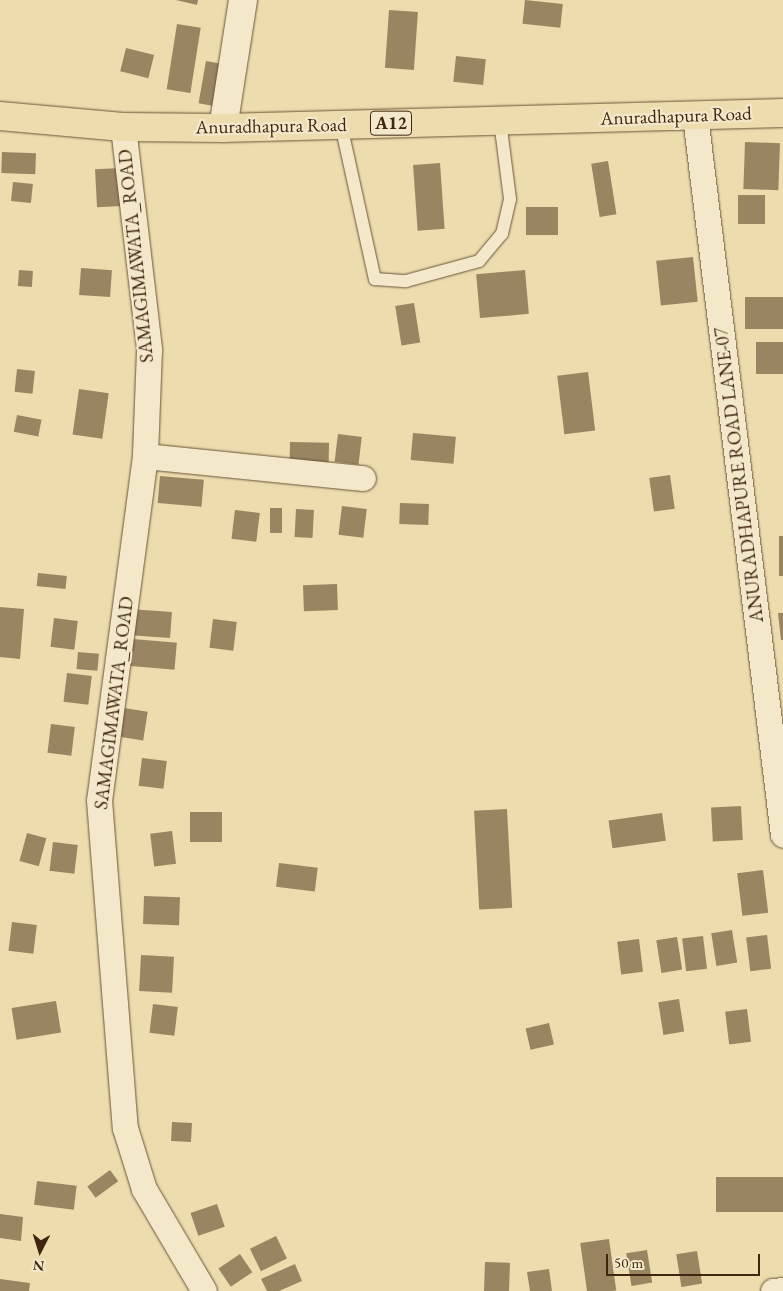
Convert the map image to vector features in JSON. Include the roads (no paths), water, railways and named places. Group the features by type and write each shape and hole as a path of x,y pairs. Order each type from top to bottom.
{"highway":[{"name":"Anuradhapura Road","path":"0,116 123,127 224,128 783,113"}],"street":[{"path":"224,128 244,0"},
{"name":"ANURADHAPURE ROAD LANE-07","path":"695,116 783,835"},
{"name":"SAMAGIMAWATA_ROAD","path":"123,127 149,350 145,456 99,800 125,1128 144,1189 204,1291"},
{"path":"145,456 363,478"},
{"path":"773,1291 783,1290"}],"lane":[{"path":"341,125 375,280 406,281 479,260 502,234 510,199 500,121"}]}
